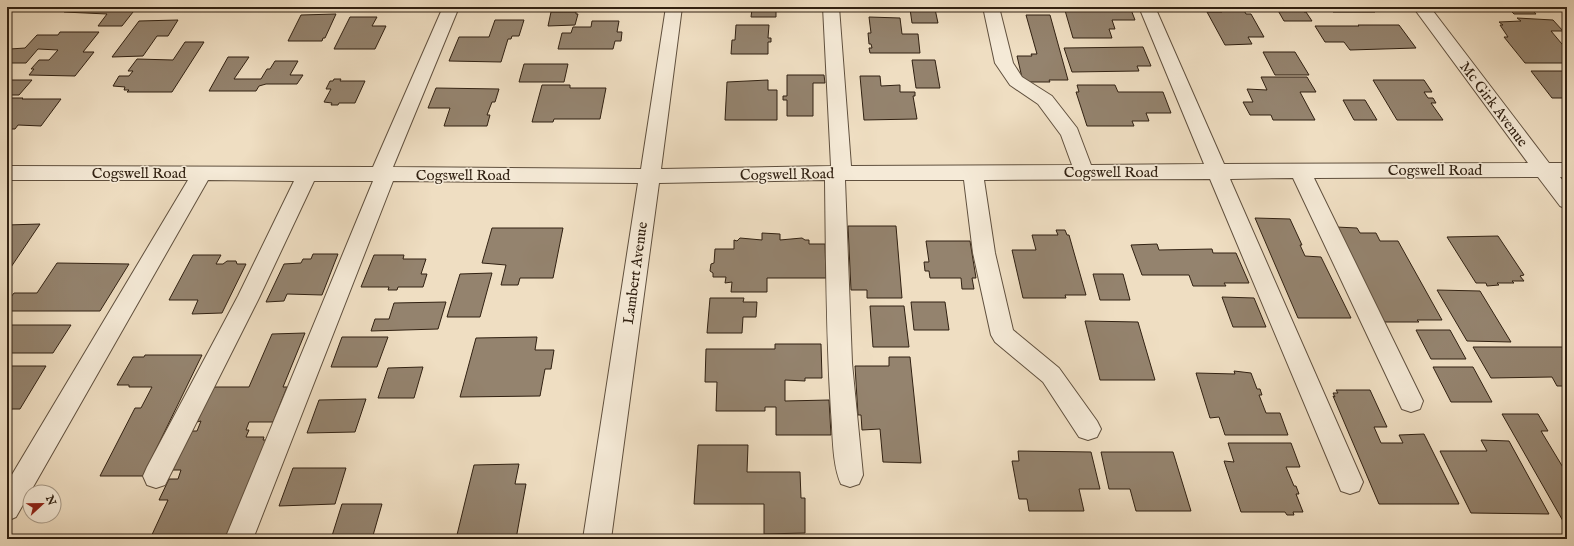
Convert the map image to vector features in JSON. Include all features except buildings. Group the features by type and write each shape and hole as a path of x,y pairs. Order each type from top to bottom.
{"street":[{"path":"239,539 383,174 452,7"},
{"name":"Lambert Avenue","path":"597,539 674,7"},
{"path":"832,7 838,173 837,275 844,427 850,476"},
{"path":"991,7 1004,64 1016,81 1045,100 1070,133 1084,172"},
{"path":"1147,7 1350,482"},
{"name":"Mc Girk Avenue","path":"1420,7 1567,201"},
{"name":"Cogswell Road","path":"7,173 649,176 838,173 1567,170"},
{"path":"1300,171 1411,401"},
{"path":"7,508 202,173"},
{"path":"973,173 984,253 1003,335 1051,375 1088,429"},
{"path":"156,476 248,298 307,174"}]}
